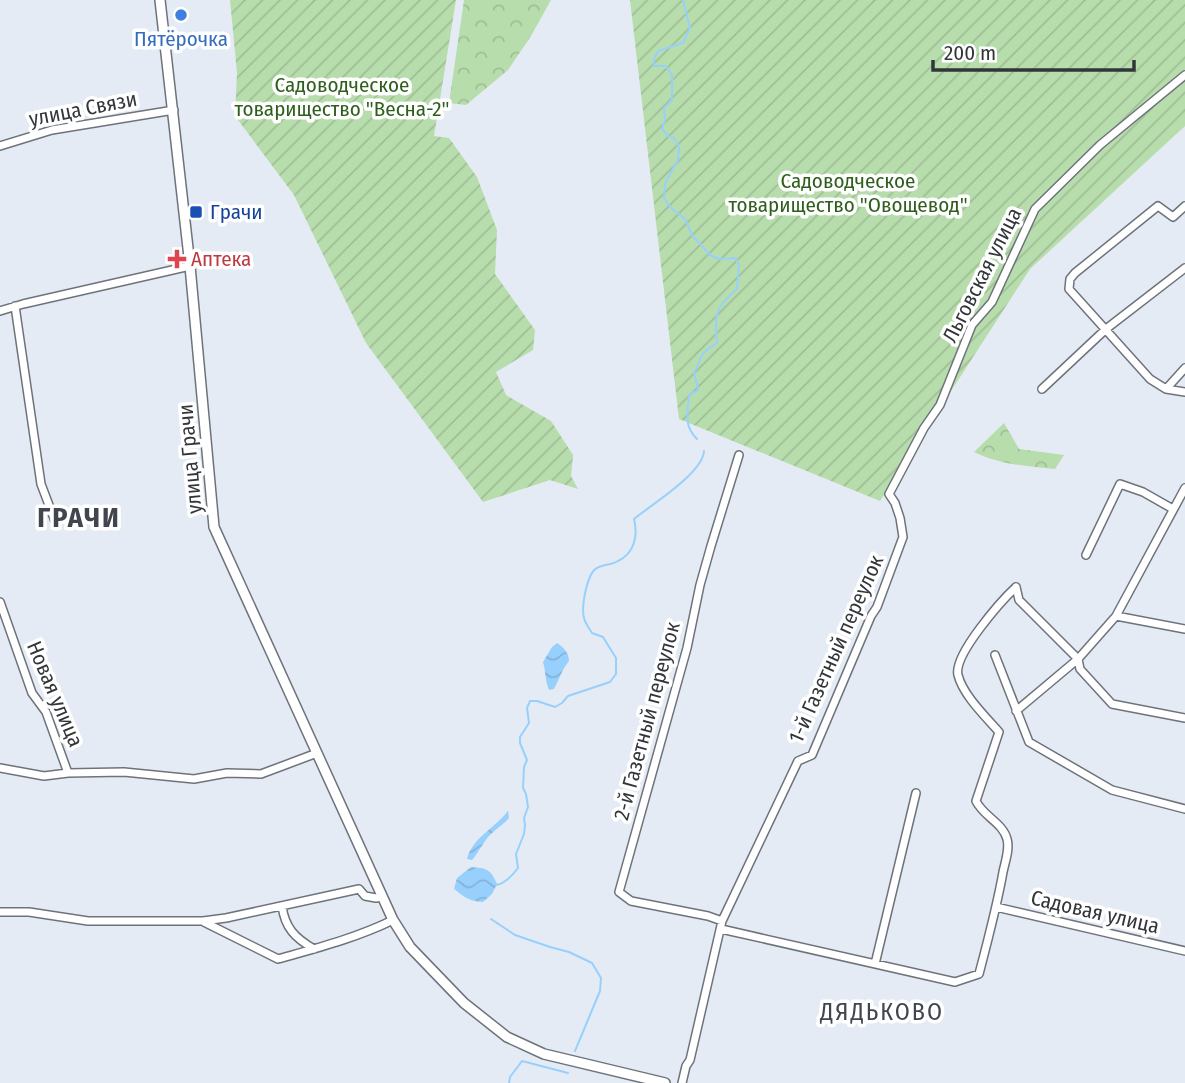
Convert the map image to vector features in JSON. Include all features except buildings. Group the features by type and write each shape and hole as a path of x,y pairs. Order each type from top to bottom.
{"street":[{"name":"улица Грачи","path":"160,0 190,266 214,527 382,897 410,947 464,1003 507,1037 544,1054 665,1083"},
{"name":"Льговская улица","path":"903,537 900,518 889,494 924,428 940,405 972,325 992,302 1035,209 1100,145 1185,75"},
{"name":"улица Связи","path":"0,146 52,130 174,110"},
{"path":"1185,206 1172,217 1158,206 1076,273 1070,279 1069,289 1150,379 1166,389 1185,392"},
{"path":"0,311 190,266"},
{"path":"1042,388 1106,329 1185,268"},
{"path":"15,306 41,484 55,521"},
{"path":"1166,389 1185,368"},
{"name":"2-й Газетный переулок","path":"721,925 708,916 631,901 619,892 687,648 707,559 738,455"},
{"path":"1086,555 1120,484 1143,492 1173,509"},
{"path":"1016,711 1077,659 1116,615 1185,488"},
{"name":"1-й Газетный переулок","path":"682,1083 690,1060 721,925 798,761 812,755 877,607 903,537"},
{"path":"721,925 955,982 979,974 996,907 1007,839 1000,826 980,810 976,802 999,732 969,697 957,674 959,663 982,624 1016,587 1019,600 1077,659 1080,669 1112,704 1185,718"},
{"name":"Новая улица","path":"0,602 32,694 46,712 68,773 44,776 0,768"},
{"path":"1116,615 1185,629"},
{"path":"995,655 1029,742 1112,790 1185,809"},
{"path":"68,773 124,772 194,779 228,773 261,774 317,753"},
{"path":"875,964 916,793"},
{"path":"0,912 29,912 88,921 203,921 359,889 365,896 382,897"},
{"path":"282,906 285,922 293,933 314,949"},
{"name":"Садовая улица","path":"996,907 1185,951"},
{"path":"203,921 278,959 393,920"}],"green space":[{"name":"Садоводческое товарищество \"Весна-2\"","path":"230,0 456,0 434,136 449,138 477,177 497,230 495,274 535,330 533,350 496,372 506,395 551,421 573,455 571,476 578,489 550,480 483,502 366,343 294,195 235,116 237,73"},
{"path":"464,0 551,0 508,70 466,105 449,103"},
{"name":"Садоводческое товарищество \"Овощевод\"","path":"630,0 1185,0 1185,126 1030,269 880,501 679,419"},
{"path":"1004,423 1019,449 1064,455 1055,469 1004,462 974,452"}],"water":[{"path":"557,643 567,652 569,661 554,689 549,690 543,662"},
{"path":"508,811 509,818 488,837 472,860 467,859 479,839"},
{"path":"471,867 487,870 497,884 492,894 483,902 468,898 454,889 457,878"}],"waterway":[{"path":"683,0 690,28 683,43 658,51 654,59 654,66 666,66 672,75 672,100 664,108 665,120 662,129 669,137 674,138 679,147 678,160 665,183 664,198 671,208 685,219 692,235 710,255 719,259 735,258 739,265 737,289 724,301 716,319 717,343 704,352 694,372 698,389 689,396 688,419 689,427 697,439"},
{"path":"496,885 511,877 518,868 516,854 524,834 524,818 528,807 523,788 527,760 520,737 529,723 527,708 530,701 555,707 568,696 610,682 616,674 616,658 603,637 592,633 584,618 584,599 590,576 597,568 624,558 634,543 634,519 686,478 695,469 704,451"},
{"path":"491,919 515,935 569,952 592,963 601,978 600,991 575,1051"},
{"path":"509,1083 510,1077 522,1061 568,1073"}],"place":[{"name":"Пятёрочка","path":"181,15"},
{"name":"Грачи","path":"196,212"},
{"name":"Аптека","path":"177,259"}],"district":[{"name":"ГРАЧИ","path":"79,517"},
{"name":"ДЯДЬКОВО","path":"882,1012"}]}
